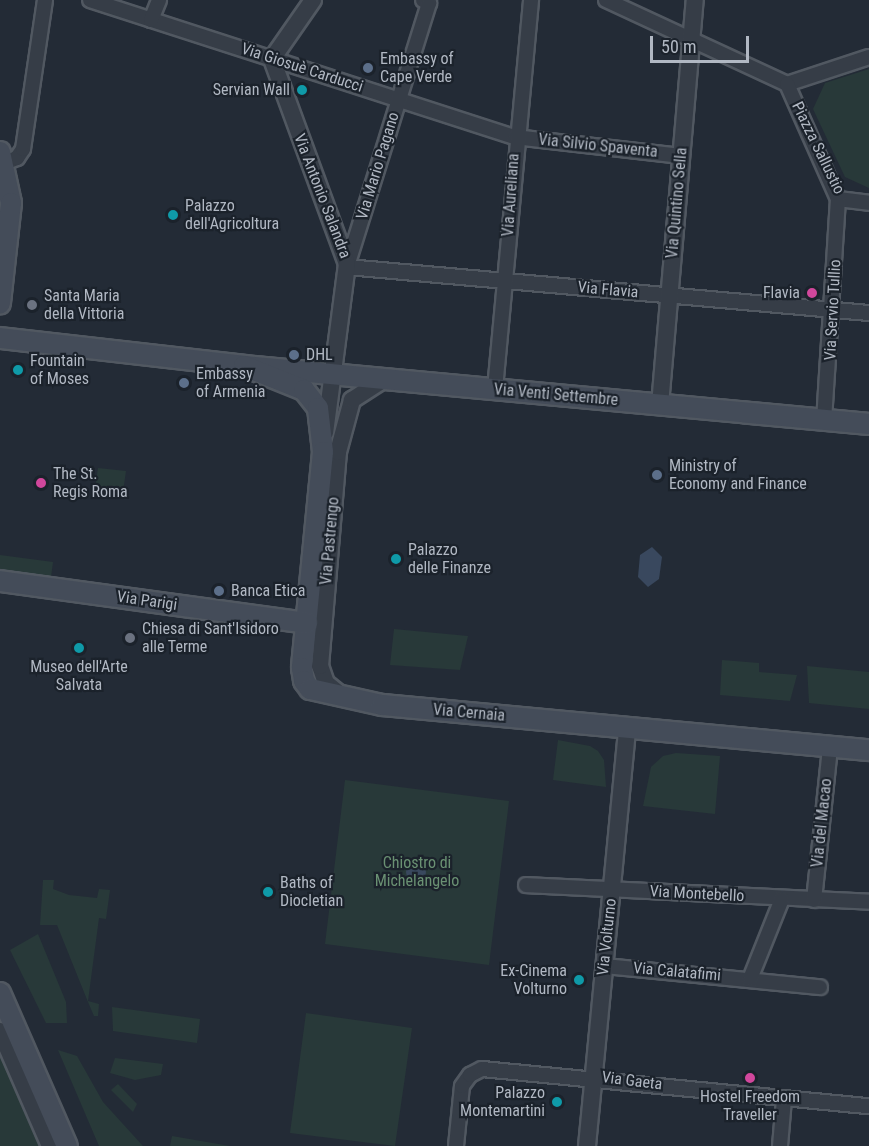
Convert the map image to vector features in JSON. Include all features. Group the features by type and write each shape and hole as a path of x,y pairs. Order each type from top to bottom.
{"main road":[{"path":"0,303 11,219 3,166"},
{"name":"Via Venti Settembre","path":"0,339 244,366 335,372 384,380 869,424"},
{"name":"Via Venti Settembre","path":"244,366 307,392"},
{"name":"Via Pastrengo","path":"307,392 317,405 322,452 303,674 306,685 313,691"},
{"name":"Via Parigi","path":"0,581 307,623"},
{"name":"Via Cernaia","path":"313,691 359,702 830,747"},
{"path":"830,747 869,750"},
{"path":"0,993 67,1146"}],"street":[{"path":"3,166 16,158 23,148 45,0"},
{"name":"Via Giosuè Carducci","path":"90,0 515,137"},
{"path":"151,20 159,0"},
{"path":"272,58 313,0"},
{"name":"Via Mario Pagano","path":"348,267 429,3 423,0"},
{"name":"Via Aureliana","path":"495,390 515,137 531,0"},
{"path":"606,0 788,84"},
{"name":"Via Quintino Sella","path":"660,405 696,0"},
{"name":"Piazza Sallustio","path":"869,57 788,84 838,199 869,203"},
{"name":"Via Antonio Salandra","path":"272,58 342,242 348,267 335,372"},
{"name":"Via Silvio Spaventa","path":"515,137 681,156"},
{"name":"Via Servio Tullio","path":"824,421 834,309 838,199"},
{"name":"Via Flavia","path":"348,267 869,313"},
{"name":"Via Pastrengo","path":"322,452 335,372"},
{"name":"Via Pastrengo","path":"359,702 328,686 321,674 321,660 342,427 354,397 384,380"},
{"name":"Via Volturno","path":"587,1146 627,728"},
{"name":"Via del Macao","path":"814,900 830,747"},
{"name":"Via Montebello","path":"526,885 869,903"},
{"path":"750,979 782,899"},
{"name":"Via Calatafimi","path":"604,966 820,987"},
{"path":"0,1031 50,1146"},
{"name":"Via Gaeta","path":"456,1146 462,1086 476,1071 593,1077 869,1107"},
{"path":"780,1146 784,1099"}],"green space":[{"path":"869,69 869,188 845,177 813,109 825,83"},
{"path":"98,468 126,471 123,492 95,488"},
{"path":"0,555 53,562 51,577 0,570"},
{"path":"394,629 468,636 460,670 390,665"},
{"path":"722,660 759,663 759,672 797,675 790,701 720,695"},
{"path":"807,666 869,672 869,709 809,703"},
{"path":"558,740 590,746 598,751 604,760 606,787 553,780"},
{"path":"676,753 720,756 715,814 643,806 651,767 663,756"},
{"name":"Chiostro di Michelangelo","path":"345,780 509,801 489,965 325,944"},
{"path":"43,880 54,880 53,889 69,895 97,898 99,889 110,890 106,919 99,918 88,1001 99,1004 98,1016 94,1016 57,925 40,925"},
{"path":"38,934 66,1002 67,1023 46,1023 10,950"},
{"path":"112,1007 200,1019 197,1043 113,1031"},
{"path":"306,1013 412,1028 395,1146 290,1133"},
{"path":"58,1050 77,1056 103,1102 143,1146 99,1146"},
{"path":"0,1054 41,1146 0,1146"},
{"path":"115,1058 163,1064 161,1075 135,1080 110,1073"},
{"path":"118,1084 137,1104 133,1112 111,1090"},
{"path":"172,1136 230,1146 170,1146"}],"water":[{"path":"652,547 662,557 659,579 648,587 638,577 640,555"},
{"path":"416,862 423,865 426,872 423,879 416,882 409,879 406,872 409,865"}],"place":[{"name":"Embassy of Cape Verde","path":"368,68"},
{"name":"Servian Wall","path":"302,90"},
{"name":"Palazzo dell'Agricoltura","path":"173,215"},
{"name":"Flavia","path":"812,293"},
{"name":"Santa Maria della Vittoria","path":"32,305"},
{"name":"DHL","path":"294,355"},
{"name":"Fountain of Moses","path":"18,370"},
{"name":"Embassy of Armenia","path":"184,383"},
{"name":"Ministry of Economy and Finance","path":"657,475"},
{"name":"The St. Regis Roma","path":"41,483"},
{"name":"Palazzo delle Finanze","path":"396,559"},
{"name":"Banca Etica","path":"219,591"},
{"name":"Chiesa di Sant'Isidoro alle Terme","path":"130,638"},
{"name":"Museo dell'Arte Salvata","path":"79,648"},
{"name":"Baths of Diocletian","path":"268,892"},
{"name":"Ex-Cinema Volturno","path":"579,980"},
{"name":"Hostel Freedom Traveller","path":"750,1078"},
{"name":"Palazzo Montemartini","path":"557,1102"}]}
